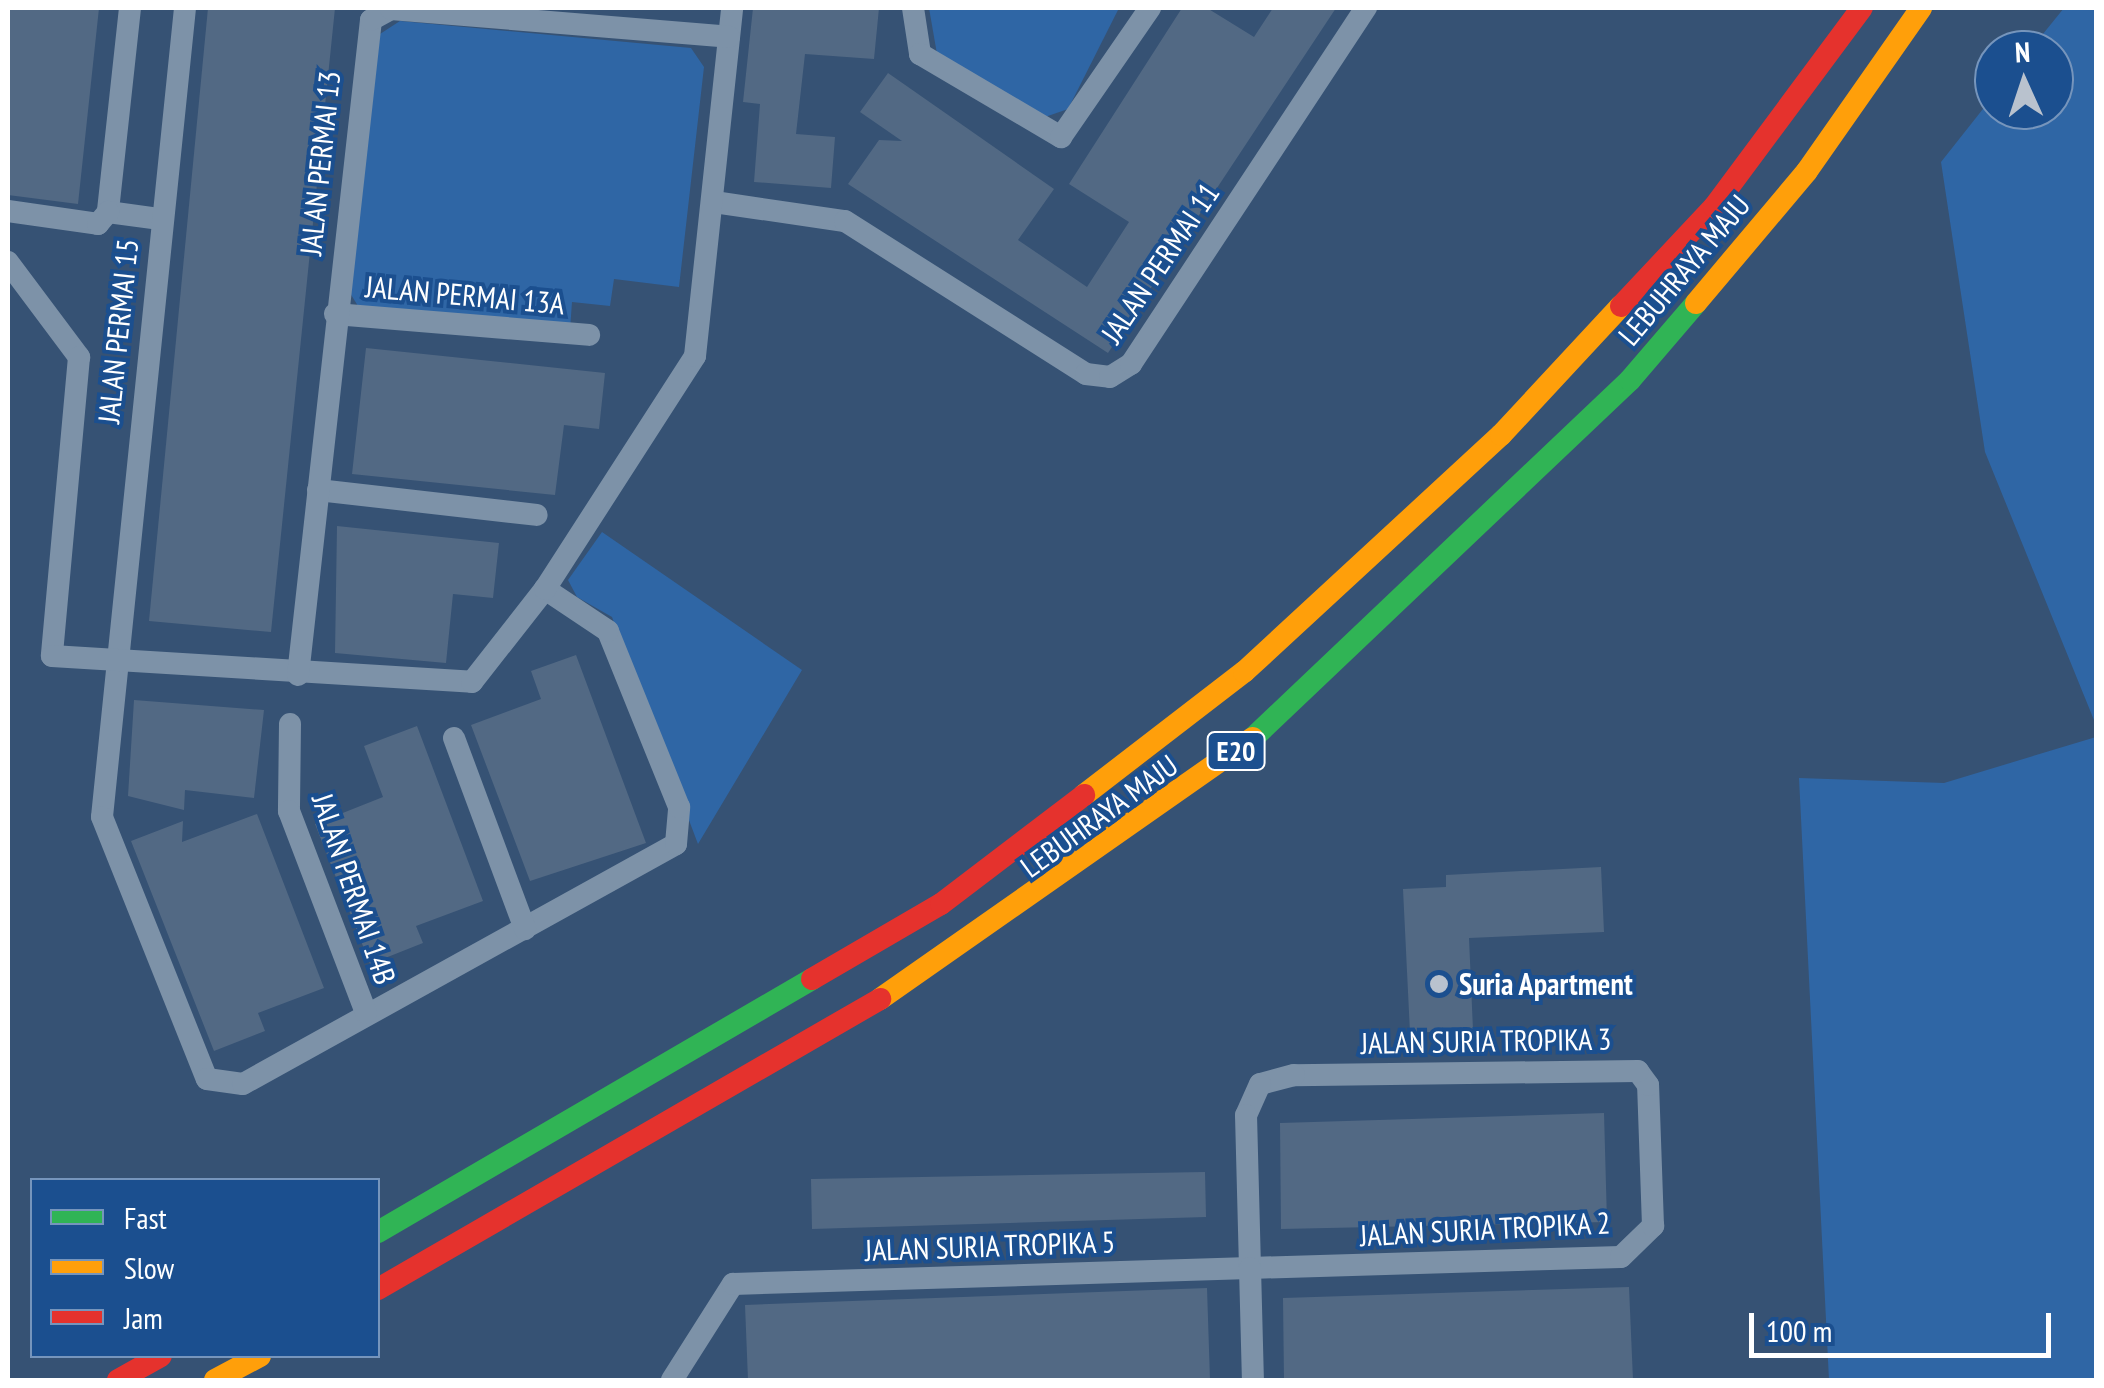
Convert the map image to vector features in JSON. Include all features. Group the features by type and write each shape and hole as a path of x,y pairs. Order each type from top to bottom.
{"highway":[{"name":"LEBUHRAYA MAJU","path":"380,1231 940,904 1244,672 1500,435 1714,207 1862,8"},
{"name":"LEBUHRAYA MAJU","path":"380,1288 937,966 1295,703 1420,592 1630,380 1807,172 1921,8"},
{"path":"118,1380 158,1358"},
{"path":"215,1380 256,1358"}],"street":[{"path":"8,211 98,224 108,212 130,8"},
{"name":"JALAN PERMAI 15","path":"185,8 159,218 116,662 106,843 198,1070 218,1084 243,1084 366,1013"},
{"name":"JALAN PERMAI 13","path":"298,675 335,314 371,20 390,8 729,37"},
{"path":"8,262 79,358 52,656 298,675 472,682 546,589 689,371 714,202 732,8"},
{"path":"913,8 920,54 1061,137 1150,8"},
{"name":"JALAN PERMAI 11","path":"714,202 845,222 1086,374 1110,377 1131,364 1366,8"},
{"path":"108,212 159,218"},
{"name":"JALAN PERMAI 13A","path":"335,314 590,335"},
{"path":"318,490 537,515"},
{"path":"366,1013 669,853 681,820 608,631 546,589"},
{"name":"JALAN PERMAI 14B","path":"290,724 289,811 366,1013"},
{"path":"454,738 525,929"},
{"name":"JALAN SURIA TROPIKA 3","path":"1250,1268 1250,1098 1273,1077 1638,1071 1648,1085 1652,1168"},
{"name":"JALAN SURIA TROPIKA 2","path":"1250,1268 1622,1257 1653,1226 1652,1168"},
{"path":"1250,1268 1253,1380"},
{"name":"JALAN SURIA TROPIKA 5","path":"672,1380 733,1284 1250,1268"}],"shaded area":[{"path":"929,8 1119,8 1068,109 1045,117 937,54"},
{"path":"2064,8 2096,8 2096,725 1985,452 1941,162 1974,120 1974,130 2074,130 2074,30 2046,30"},
{"path":"400,21 691,48 704,67 679,287 614,279 610,306 572,302 570,330 358,306 350,293 380,34"},
{"path":"602,532 802,670 698,844 612,617 577,597 568,580"},
{"path":"2096,737 2096,1380 1829,1380 1799,778 1944,783"}],"building":[{"path":"8,8 99,8 78,204 8,195"},
{"path":"208,8 335,8 271,632 149,621"},
{"path":"753,8 879,8 874,59 805,54 796,134 835,137 831,188 754,182 760,104 743,102"},
{"path":"1182,8 1207,8 1254,37 1273,8 1336,8 1108,353 848,184 879,140 902,141 860,112 888,73 1054,189 1018,240 1087,287 1129,222 1069,184"},
{"path":"366,348 605,373 599,429 564,425 555,495 352,474"},
{"path":"337,526 499,543 493,598 453,594 446,663 335,653"},
{"path":"576,655 646,843 530,881 471,725 541,699 531,671"},
{"path":"134,700 264,710 254,798 185,790 184,810 128,796"},
{"path":"417,726 483,901 416,926 423,943 370,964 315,824 383,797 364,746"},
{"path":"257,814 324,988 258,1013 265,1031 214,1051 131,841 183,821 182,842"},
{"name":"Suria Apartment","path":"1601,867 1604,932 1469,938 1473,1030 1410,1033 1403,889 1446,887 1446,875"},
{"path":"1604,1113 1607,1222 1281,1229 1280,1123"},
{"path":"1205,1172 1206,1217 812,1229 811,1179"},
{"path":"1629,1287 1633,1380 1284,1380 1283,1298"},
{"path":"1207,1288 1210,1380 748,1380 745,1305"}],"traffic: fast":[{"path":"1253,738 1630,380 1696,303"},
{"path":"380,1231 812,979"}],"traffic: slow":[{"path":"1696,303 1807,171 1921,8"},
{"path":"1084,795 1244,672 1501,435 1621,306"},
{"path":"880,999 1253,738"},
{"path":"215,1380 256,1358"}],"traffic: jam":[{"path":"1621,306 1714,207 1862,8"},
{"path":"812,979 941,904 1084,795"},
{"path":"380,1288 880,999"},
{"path":"118,1380 157,1358"}],"place":[{"name":"Suria Apartment","path":"1439,984"}]}
